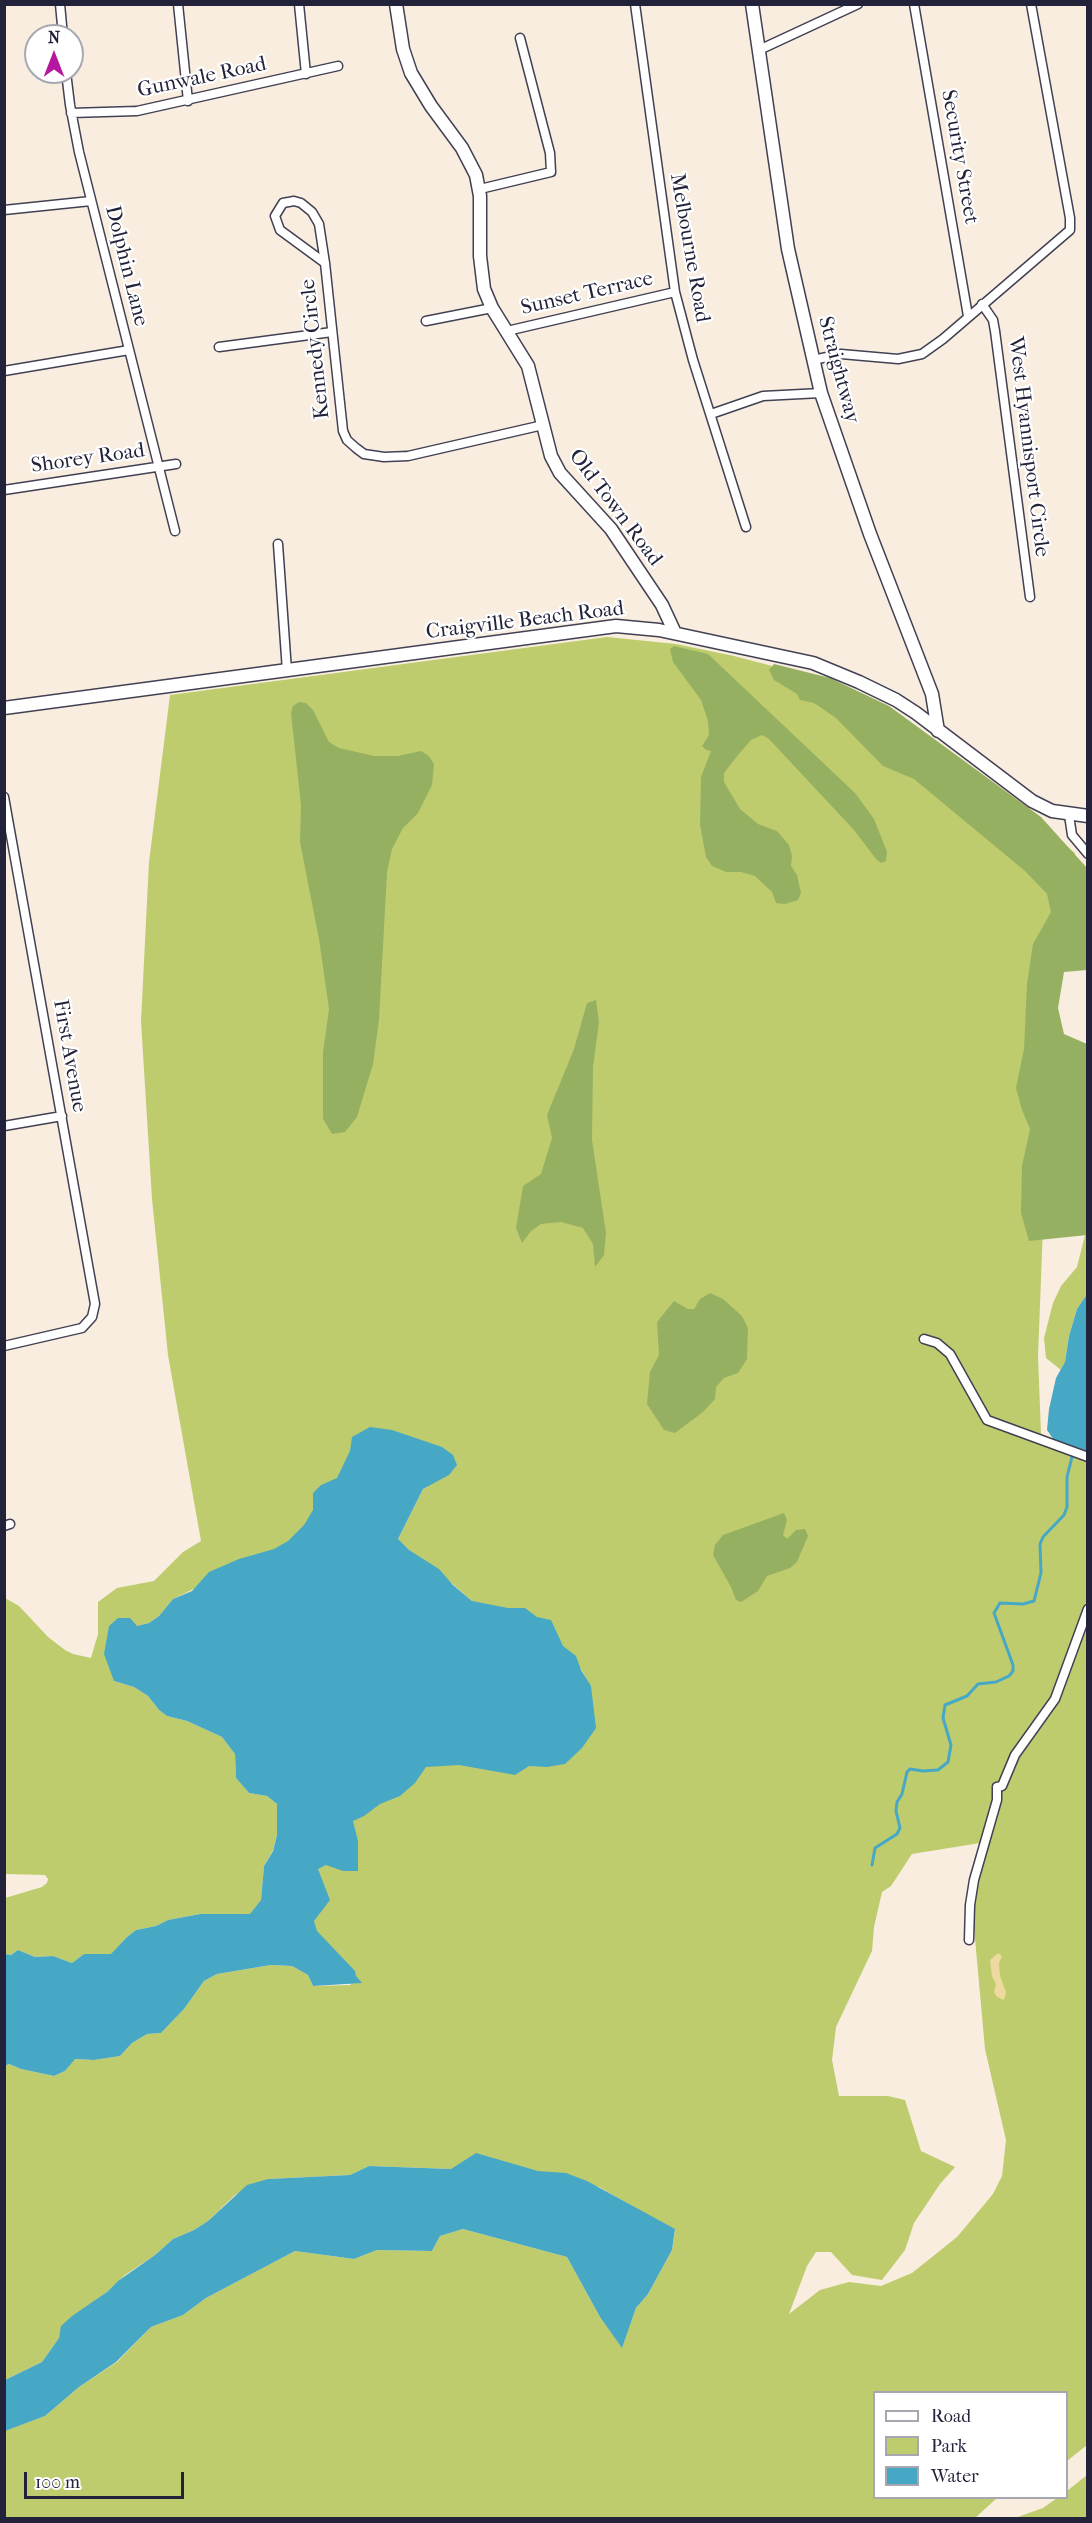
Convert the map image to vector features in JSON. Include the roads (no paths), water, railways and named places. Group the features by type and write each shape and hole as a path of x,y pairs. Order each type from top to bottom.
{"street":[{"path":"60,4 62,24"},
{"path":"178,4 188,101"},
{"path":"299,4 306,74"},
{"name":"Old Town Road","path":"396,4 403,49 411,73 468,158 480,189 482,281 492,308 528,366 551,456 560,473 611,529 663,605 675,633"},
{"name":"Melbourne Road","path":"635,4 675,292 746,527"},
{"name":"Straightway","path":"752,4 788,249 820,393 870,534 932,694 938,731"},
{"path":"759,50 858,4"},
{"name":"Security Street","path":"914,4 968,316"},
{"path":"813,360 841,354 916,357 943,339 1070,230 1070,218 1031,4"},
{"path":"480,189 551,172 550,153 520,38"},
{"name":"Gunwale Road","path":"71,113 137,111 338,66"},
{"name":"Dolphin Lane","path":"67,84 71,113 91,201 175,531"},
{"path":"4,210 91,201"},
{"name":"Kennedy Circle","path":"325,263 280,230 275,216 283,203 298,201 312,212 320,227 325,263 343,431 347,440 364,454 384,458 408,456 543,425"},
{"name":"Sunset Terrace","path":"507,331 675,292"},
{"name":"West Hyannisport Circle","path":"982,304 993,320 996,331 1030,597"},
{"path":"426,321 492,308"},
{"path":"219,347 332,332"},
{"path":"4,371 129,350"},
{"path":"711,414 763,396 820,393"},
{"name":"Shorey Road","path":"4,490 176,464"},
{"path":"278,544 287,671"},
{"name":"Craigville Beach Road","path":"4,708 616,626 675,633 813,663 837,672 896,700 1032,801 1053,811 1088,816"},
{"name":"First Avenue","path":"4,797 95,1308 90,1321 76,1331 4,1346"},
{"path":"1069,815 1072,835 1088,854"},
{"path":"4,1126 62,1116"},
{"path":"924,1339 937,1343 950,1354 987,1420 1088,1457"},
{"path":"969,1940 970,1905 974,1880 997,1800 997,1787 1002,1786 1015,1755 1055,1699 1088,1609"}],"water":[{"path":"1087,1294 1087,1452 1054,1440 1047,1430 1056,1378 1065,1362 1069,1336 1077,1309"},
{"path":"370,1427 392,1430 442,1447 453,1455 457,1465 449,1475 423,1489 398,1539 409,1550 439,1569 472,1601 508,1608 525,1608 537,1617 551,1620 563,1646 576,1656 591,1686 596,1728 582,1748 565,1764 547,1767 529,1766 515,1775 459,1765 426,1767 415,1783 400,1796 380,1804 353,1821 358,1841 358,1871 343,1871 326,1865 318,1869 330,1900 314,1921 317,1931 355,1971 362,1983 313,1986 308,1975 292,1966 271,1965 217,1974 204,1981 184,2009 161,2033 147,2034 132,2043 120,2056 94,2060 75,2059 65,2071 54,2076 9,2064 5,2066 5,1954 11,1955 18,1950 35,1957 53,1956 72,1963 84,1954 111,1954 136,1930 156,1926 168,1920 200,1914 250,1914 261,1900 264,1866 273,1851 277,1835 277,1804 267,1796 249,1793 236,1778 235,1754 222,1737 187,1721 167,1716 148,1696 134,1687 114,1681 104,1654 109,1626 118,1618 130,1618 137,1626 149,1623 159,1616 173,1599 192,1591 209,1572 239,1559 274,1549 288,1541 304,1525 313,1510 313,1493 321,1485 337,1478 350,1451 352,1437"},
{"path":"476,2153 538,2171 566,2173 587,2181 675,2229 672,2250 648,2294 636,2308 622,2348 600,2317 567,2257 463,2229 440,2236 432,2251 377,2250 354,2259 295,2251 206,2298 183,2315 151,2327 116,2362 79,2387 45,2416 5,2431 5,2380 42,2362 59,2338 61,2326 72,2316 107,2292 173,2239 208,2221 247,2185 268,2179 350,2175 369,2166 451,2169"}],"waterway":[{"path":"872,1865 875,1848 897,1834 900,1828 896,1811 897,1802 902,1794 907,1772 910,1769 938,1770 948,1762 951,1745 943,1718 945,1705 967,1696 978,1684 996,1682 1009,1676 1013,1671 1013,1665 994,1613 1000,1603 1023,1604 1034,1601 1041,1573 1040,1544 1043,1537 1064,1515 1067,1507 1067,1477 1073,1453"}]}
